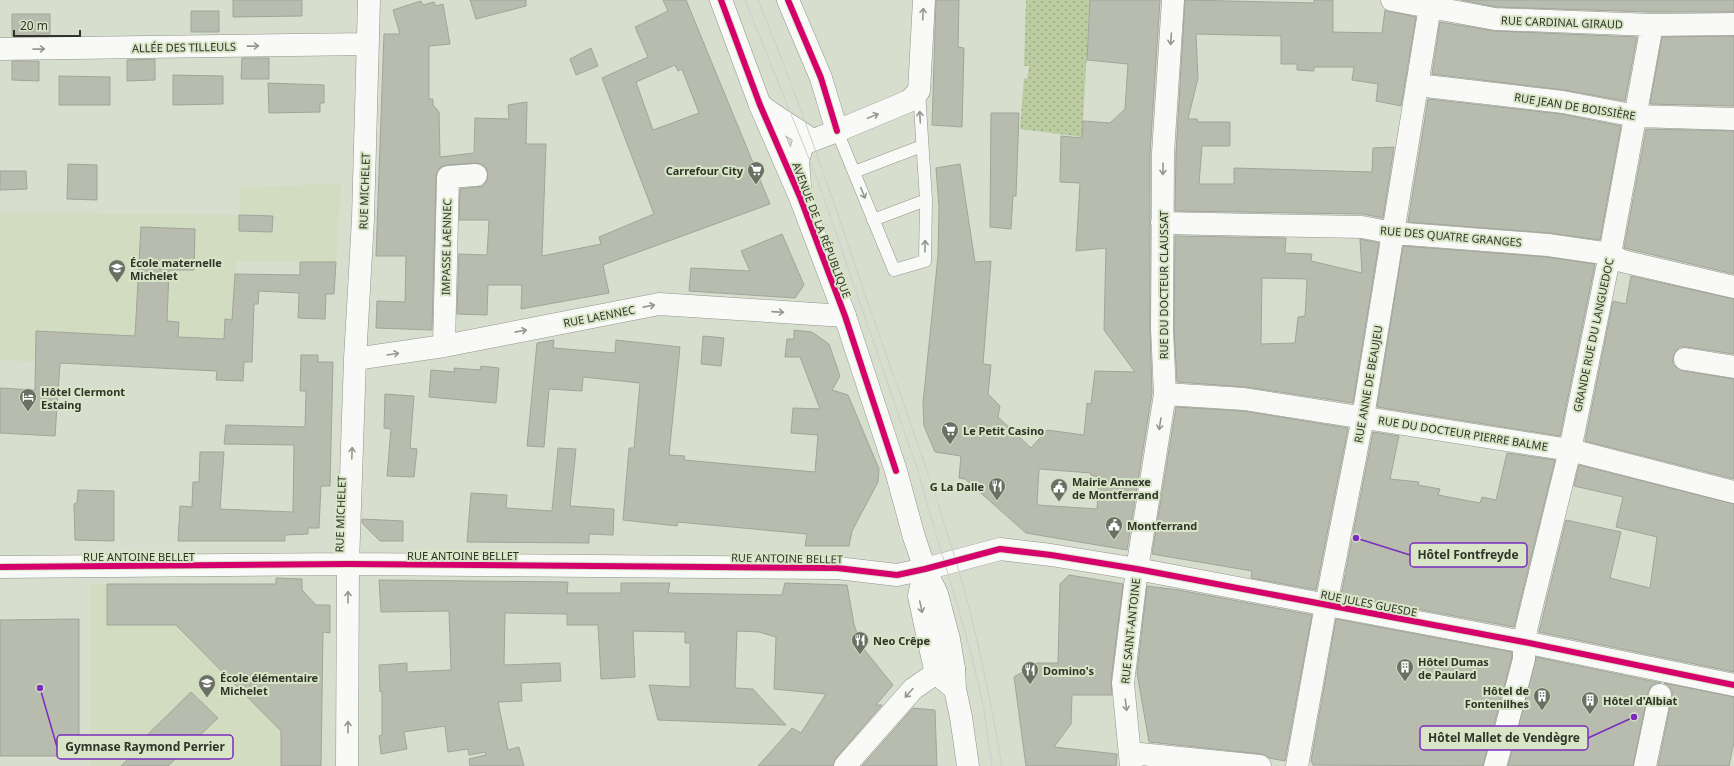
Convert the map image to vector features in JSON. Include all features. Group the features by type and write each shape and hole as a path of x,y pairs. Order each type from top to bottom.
{"street":[{"name":"RUE MICHELET","path":"347,766 348,564 355,359 363,219 369,0"},
{"name":"AVENUE DE LA RÉPUBLIQUE","path":"721,0 760,106 800,197 845,316 896,471 914,537 925,569 937,594 949,639 948,677 961,717 968,766"},
{"path":"788,0 821,78 837,131"},
{"path":"919,91 924,0"},
{"name":"RUE DU DOCTEUR CLAUSSAT","path":"1136,569 1165,394 1162,329 1163,153 1173,0"},
{"name":"RUE CARDINAL GIRAUD","path":"1392,0 1430,3 1495,19 1652,25 1734,24"},
{"name":"RUE ANNE DE BEAUJEU","path":"1297,766 1326,605 1363,417 1430,3"},
{"name":"GRANDE RUE DU LANGUEDOC","path":"1494,766 1506,728 1524,659 1524,642 1570,450 1610,254 1652,25"},
{"name":"ALLÉE DES TILLEULS","path":"0,49 368,44"},
{"name":"RUE JEAN DE BOISSIÈRE","path":"1417,85 1563,102 1636,116 1734,119"},
{"name":"AVENUE DE LA RÉPUBLIQUE","path":"800,197 798,161 803,144 910,101 919,91"},
{"path":"760,106 812,140"},
{"name":"IMPASSE LAENNEC","path":"444,346 448,177 476,175"},
{"name":"RUE DES QUATRE GRANGES","path":"1162,223 1362,226 1393,233 1548,245 1610,254 1622,261 1734,287"},
{"name":"RUE LAENNEC","path":"355,359 444,346 658,304 845,316"},
{"path":"1685,359 1734,367"},
{"name":"RUE DU DOCTEUR PIERRE BALME","path":"1165,394 1244,399 1570,450 1734,492"},
{"name":"RUE ANTOINE BELLET","path":"0,566 348,564 847,568 897,575 1000,549"},
{"name":"RUE JULES GUESDE","path":"1000,549 1136,569 1524,642 1734,685"},
{"name":"RUE SAINT-ANTOINE","path":"1131,759 1123,683 1136,569"},
{"path":"845,766 913,689 948,677"},
{"path":"1645,766 1660,695"},
{"path":"1131,759 1260,766"}],"lane":[{"path":"837,131 894,270 925,261 926,200 919,91"},
{"path":"854,172 922,146"},
{"path":"873,220 926,200"}],"shaded area":[{"path":"1026,0 1090,0 1082,137 1020,129 1024,78 1027,79 1029,66 1024,66"},
{"name":"École maternelle Michelet","path":"341,183 336,262 236,261 229,371 0,360 0,212 239,215 240,188"},
{"name":"École élémentaire Michelet","path":"276,578 302,579 302,590 316,605 330,605 330,633 323,633 321,766 91,766 90,584 275,584"}],"building":[{"path":"233,0 302,0 302,16 233,17"},
{"path":"470,0 526,0 526,6 476,19"},
{"path":"663,0 686,0 770,204 603,265 609,293 521,309 522,285 488,285 487,315 457,314 459,254 487,255 489,220 459,220 460,189 483,186 487,180 488,174 486,168 481,164 447,165 441,167 437,171 436,177 432,330 376,328 377,301 405,302 406,256 376,256 384,34 400,34 393,10 421,1 423,5 434,2 436,6 443,4 450,44 429,46 429,99 433,99 433,105 439,112 440,157 474,153 475,118 509,119 508,105 527,102 526,144 546,144 542,256 601,244 599,237 654,214 602,78 648,57 635,27 668,11","holes":["675,65 678,71 682,69 699,113 653,130 636,82"]},
{"path":"936,0 959,0 958,47 964,48 962,127 932,125"},
{"path":"1090,0 1160,0 1150,153 1150,329 1152,393 1127,550 1026,533 965,479 959,478 961,456 935,452 924,426 923,403 938,256 939,207 936,168 960,164 975,262 991,261 983,364 991,365 988,394 1000,406 998,417 1031,448 1047,430 1084,435 1087,403 1091,404 1095,371 1135,372 1104,330 1106,248 1076,251 1080,183 1060,182 1061,136 1082,138 1083,121 1110,123 1125,109 1128,64 1087,60","holes":["1039,469 1091,473 1091,475 1099,477 1097,509 1037,505"]},
{"path":"1185,0 1314,3 1314,0 1333,0 1333,32 1382,33 1385,10 1416,17 1401,106 1376,101 1378,84 1352,80 1354,67 1314,67 1314,71 1297,70 1297,64 1281,64 1281,36 1196,34 1198,78 1188,119 1197,119 1198,122 1230,122 1230,146 1202,146 1199,184 1234,184 1234,168 1372,172 1373,148 1394,147 1383,218 1362,214 1175,211 1176,153"},
{"path":"1461,0 1734,0 1734,12 1652,12 1496,7"},
{"path":"191,11 219,11 219,32 191,32"},
{"path":"12,14 50,14 50,34 38,34 38,36 12,36"},
{"path":"1440,22 1495,31 1637,37 1625,101 1564,90 1432,74"},
{"path":"1734,36 1734,106 1650,104 1662,37"},
{"path":"591,48 598,66 576,75 570,59"},
{"path":"242,58 269,58 269,79 241,79"},
{"path":"155,59 155,80 127,81 127,60"},
{"path":"12,61 39,61 39,81 12,80"},
{"path":"173,75 223,76 223,104 173,105"},
{"path":"59,76 110,77 110,105 59,105"},
{"path":"268,83 324,85 324,103 320,103 320,112 269,113"},
{"path":"1428,99 1561,114 1621,126 1600,240 1549,233 1408,222"},
{"path":"991,113 1019,113 1016,196 1013,196 1011,229 990,227"},
{"path":"1646,129 1734,131 1734,274 1624,248"},
{"path":"68,164 97,165 97,200 67,199"},
{"path":"0,171 26,171 27,189 0,190"},
{"path":"239,215 273,216 272,232 239,231"},
{"path":"141,227 195,229 194,270 169,270 167,321 179,322 178,337 224,339 225,319 232,320 235,274 300,275 300,262 336,262 334,294 326,294 325,319 298,318 299,293 259,291 258,304 254,304 252,362 244,362 243,381 216,380 217,371 60,363 55,436 0,433 0,388 35,390 36,331 135,336"},
{"path":"782,234 804,285 795,298 689,291 691,268 750,271 741,251"},
{"path":"1175,236 1286,238 1285,253 1312,254 1311,261 1362,273 1360,239 1379,243 1353,403 1246,387 1177,382 1174,329","holes":["1262,278 1307,279 1305,316 1298,317 1295,343 1261,344"]},
{"path":"1403,246 1547,257 1595,264 1560,436 1377,407"},
{"path":"1631,276 1734,299 1734,354 1680,347 1673,357 1673,364 1683,371 1734,379 1734,479 1585,441 1613,301 1626,304"},
{"path":"794,330 812,332 829,344 840,376 832,390 848,395 879,469 878,482 852,531 849,546 805,546 807,534 678,522 677,526 623,520 629,448 634,448 640,383 583,377 582,391 549,389 544,447 527,446 537,343 554,340 553,348 615,353 616,340 680,347 669,455 685,456 684,460 815,472 818,435 791,433 793,408 820,409 800,357 785,357 787,339 794,339"},
{"path":"703,336 724,338 721,366 701,364"},
{"path":"301,355 318,355 318,362 333,362 330,486 321,486 319,528 308,528 308,534 285,535 285,541 178,541 180,506 192,507 193,482 199,482 200,452 224,452 220,509 293,512 294,445 224,444 226,425 305,427 306,391 300,391"},
{"path":"481,366 499,368 496,403 429,397 431,370 455,372 454,368 480,370"},
{"path":"385,394 414,396 410,448 417,449 414,477 387,476 391,429 384,428"},
{"path":"1176,407 1243,411 1348,428 1316,590 1251,578 1252,571 1152,554"},
{"path":"1373,432 1399,436 1390,479 1419,482 1418,485 1440,489 1438,495 1480,503 1482,497 1496,500 1507,453 1555,460 1514,627 1341,595"},
{"path":"558,448 576,449 570,506 614,509 613,535 589,534 589,543 467,542 471,493 507,495 506,508 552,511"},
{"path":"1579,465 1734,504 1734,672 1539,632 1566,520 1621,532 1610,578 1650,588 1657,537 1616,527 1623,497 1574,486"},
{"path":"78,490 114,491 114,541 75,540 74,504 77,503"},
{"path":"362,519 403,521 403,541 380,541 362,523"},
{"path":"1069,575 1123,584 1111,681 1112,695 1072,695 1071,724 1054,747 1117,754 1116,766 1026,766 1014,677 1037,663 1058,663 1060,584"},
{"path":"276,578 302,579 302,590 316,605 330,605 330,633 323,632 321,766 281,766 281,731 176,625 107,625 107,584 276,584"},
{"path":"379,580 568,582 567,593 621,593 621,583 670,583 668,593 782,595 785,583 847,585 854,624 860,643 893,685 876,705 882,705 836,758 833,766 758,766 792,728 801,733 826,694 774,689 776,637 759,632 737,631 735,688 753,689 786,725 658,720 649,685 690,687 690,643 685,643 685,632 633,631 635,677 601,679 598,625 567,625 567,614 505,613 504,665 560,663 561,681 521,683 522,701 498,702 508,750 519,747 524,766 470,766 469,759 486,755 485,752 469,755 468,749 448,752 445,726 404,732 407,749 381,754 379,736 382,735 382,691 380,692 379,665 407,663 407,672 451,670 449,611 381,612"},
{"path":"1147,586 1179,590 1312,615 1285,761 1269,758 1261,754 1149,742 1137,673"},
{"path":"79,619 79,756 0,756 0,620"},
{"path":"1336,619 1512,652 1512,657 1483,766 1313,765 1311,761"},
{"path":"1536,657 1661,683 1656,683 1651,686 1648,692 1633,766 1508,766"},
{"path":"1664,683 1734,697 1734,742 1729,766 1658,766 1672,697 1672,691 1669,686"},
{"path":"191,692 218,718 168,766 121,766 141,746 138,744"},
{"path":"913,708 935,710 937,766 862,766"}],"tram line":[{"path":"745,0 818,181 919,474 974,664 984,709 992,766"},
{"path":"758,0 790,80 819,161 947,531 976,637 1002,766"}],"cycle path":[{"path":"721,0 760,105 800,197 845,316 896,471"},
{"path":"788,0 821,78 837,131"},
{"path":"0,567 348,564 837,568 897,575 1000,549 1051,555 1137,569 1524,642 1734,685"}],"place":[{"name":"Carrefour City","path":"756,185"},
{"name":"École maternelle Michelet","path":"117,283"},
{"name":"Hôtel Clermont Estaing","path":"28,412"},
{"name":"Le Petit Casino","path":"950,445"},
{"name":"G La Dalle","path":"997,501"},
{"name":"Mairie Annexe de Montferrand","path":"1059,502"},
{"name":"Hôtel Fontfreyde","path":"1356,538"},
{"name":"Montferrand","path":"1114,540"},
{"name":"Neo Crêpe","path":"860,655"},
{"name":"Hôtel Dumas de Paulard","path":"1405,682"},
{"name":"Domino's","path":"1030,685"},
{"name":"Gymnase Raymond Perrier","path":"40,688"},
{"name":"École élémentaire Michelet","path":"207,698"},
{"name":"Hôtel de Fontenilhes","path":"1542,711"},
{"name":"Hôtel d'Albiat","path":"1590,715"},
{"name":"Hôtel Mallet de Vendègre","path":"1634,717"}]}
